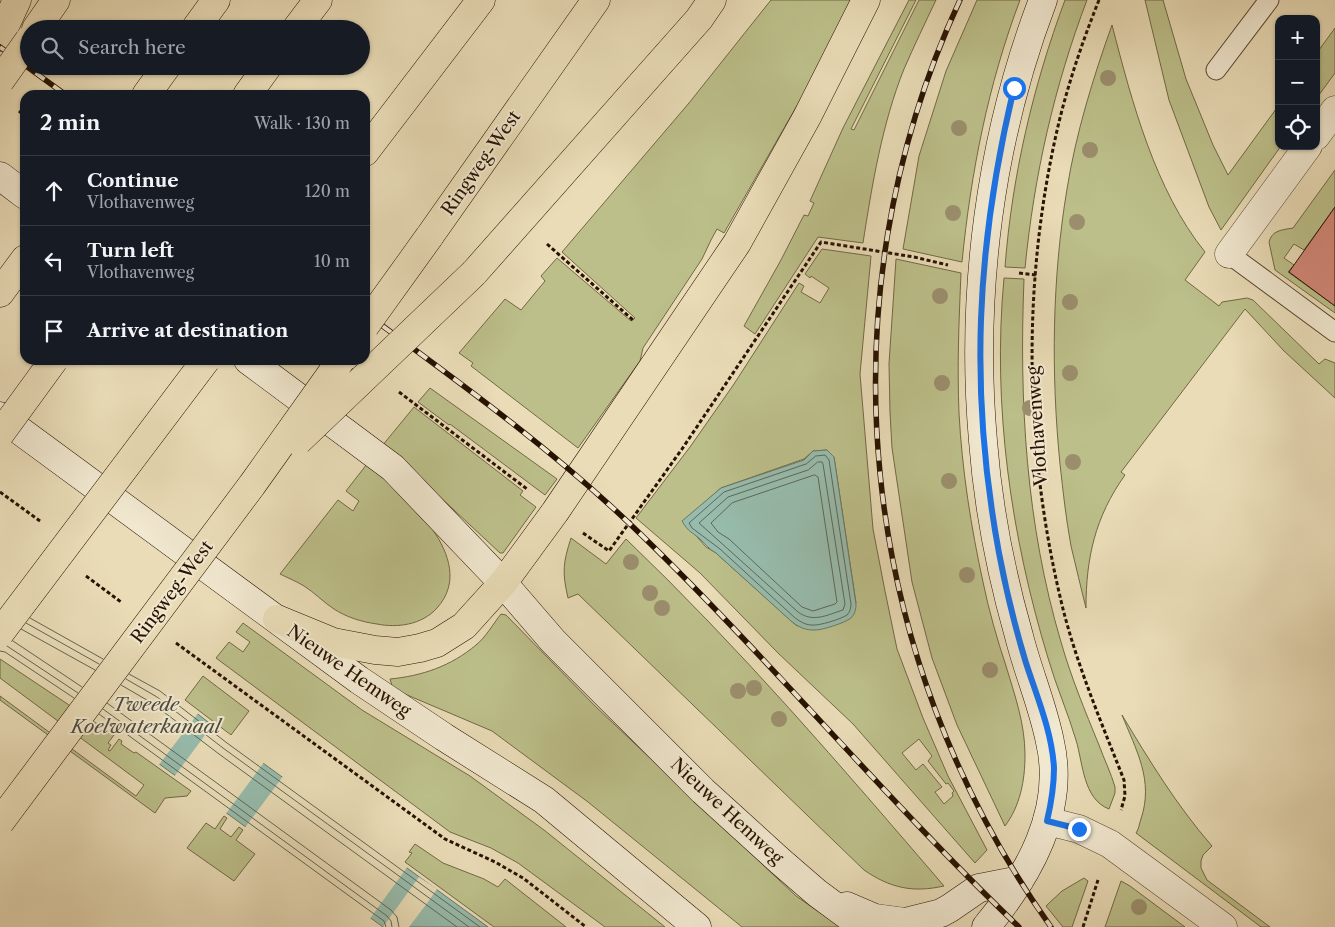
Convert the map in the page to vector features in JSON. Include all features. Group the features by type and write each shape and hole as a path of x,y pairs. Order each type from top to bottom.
{"highway":[{"path":"0,37 17,0"},
{"path":"42,20 56,0"},
{"path":"191,20 202,0"},
{"path":"202,20 216,0"},
{"path":"303,20 318,0"},
{"path":"370,146 482,0"},
{"name":"Ringweg-West","path":"370,319 596,0"},
{"path":"252,485 474,273 699,18 712,0"},
{"path":"277,619 334,642 375,650 398,652 438,643 464,626 503,583 579,478 737,243 807,117 866,0"},
{"path":"0,81 20,53"},
{"path":"251,90 261,75"},
{"path":"0,293 20,267"},
{"path":"0,434 50,365"},
{"path":"0,633 202,365"},
{"name":"Ringweg-West","path":"0,822 252,485 337,365"}],"main road":[{"path":"986,927 1020,880 1035,854 1047,821 1052,795 1051,745 1018,635 1005,581 991,503 983,442 980,388 980,327 983,270 990,204 1005,123 1024,53 1043,0"},
{"path":"1320,131 1335,110"},
{"path":"1229,254 1305,150"},
{"path":"0,176 20,190"},
{"name":"Nieuwe Hemweg","path":"255,365 393,468 503,583 553,640 703,791 780,861 863,927"},
{"name":"Nieuwe Hemweg","path":"0,416 359,680 544,800 697,927"},
{"path":"1047,821 1079,829 1110,844 1223,927"},
{"path":"818,893 875,918 905,922 941,913 978,888 1020,880"}],"lane":[{"path":"1216,70 1269,0"},
{"path":"1229,254 1335,332"}],"path":[{"name":"Vlothavenweg","path":"1083,927 1124,802 1124,780 1095,706 1063,610 1044,516 1035,429 1032,360 1036,275 1042,216 1059,122 1078,58 1099,0"},
{"path":"609,551 682,449 821,242 914,257 958,268 1036,275"},
{"path":"557,252 633,320"},
{"path":"394,389 526,487 528,491"},
{"path":"0,492 45,525"},
{"path":"80,572 126,606"},
{"path":"172,640 445,839 495,862 523,878 586,927"}],"green space":[{"path":"771,0 852,0 811,81 724,233 717,229 702,259 643,348 640,361 578,448 471,366 473,363 459,353 505,299 521,310 545,281 541,276 557,258 631,321 635,318 562,252 689,103"},
{"path":"909,0 916,0 851,129 854,130 919,0 936,0 896,90 874,177 863,243 818,237 755,334 744,326 804,215 808,216 814,203 810,201 843,128"},
{"path":"977,0 1020,0 999,64 982,129 970,195 962,262 903,249 919,156 946,71"},
{"path":"1065,0 1087,0 1055,99 1047,132 1034,200 1025,268 1005,267 1013,199 1026,132 1043,65"},
{"path":"1145,0 1163,0 1186,79 1213,145 1228,175 1275,110 1275,150 1278,150 1221,230 1209,207 1169,100"},
{"path":"1112,25 1147,144 1172,201 1187,228 1205,252 1185,280 1219,306 1222,302 1247,298 1253,300 1319,364 1325,359 1335,363 1335,398 1284,351 1245,309 1121,472 1125,475 1106,506 1094,538 1088,572 1086,608 1071,546 1060,464 1055,395 1054,326 1058,257 1075,147 1098,65"},
{"path":"1335,28 1335,73 1320,94 1320,60 1320,49"},
{"path":"1335,170 1335,207 1304,250 1294,244 1284,258 1294,265 1288,272 1335,306 1335,313 1275,270 1269,242 1275,233 1293,228"},
{"path":"822,249 871,256 860,374 873,529 897,649 923,718 948,776 987,850 975,863 853,724 778,653 700,573 636,518 690,447 734,384 799,283 804,286 801,292 820,303 829,288 805,274","holes":["827,450 834,457 856,603 797,626 716,553 706,547 683,521 721,488 804,459 813,451","919,739 932,756 928,761 954,791 952,793 953,796 944,804 935,792 942,787 923,764 916,770 902,753"]},
{"path":"896,259 961,273 958,395 965,477 985,593 1019,710 1025,744 1025,765 1021,793 1005,826 957,725 932,658 912,582 892,448 890,412 889,364"},
{"path":"1004,278 1024,279 1024,417 1033,508 1040,553 1049,598 1065,655 1078,694 1115,787 1115,793 1109,809 1100,804 1094,797 1085,779 1076,740 1048,658 1024,565 1015,518 1003,422 1001,326"},
{"path":"430,388 557,479 545,495 418,402"},
{"path":"414,407 523,491 520,495 536,507 503,553 500,553 408,467 382,446"},
{"path":"367,464 399,491 432,528 443,548 450,569 448,589 437,608 417,622 393,626 349,617 330,606 304,586 280,574 338,500 353,511 359,501 346,491"},
{"path":"571,538 606,564 626,539 749,665 828,752 944,886 922,889 902,887 883,881 864,870 578,594 568,598 564,568"},
{"path":"501,614 506,615 596,707 796,896 841,927 742,927 588,802 492,731 393,689 390,679 436,669 457,659 483,638"},
{"path":"243,623 362,710 470,776 544,830 665,927 605,927 518,863 491,848 450,832 216,658 229,642 243,652 250,642 236,632"},
{"path":"0,659 114,735 108,743 111,745 108,750 110,751 119,739 122,741 121,744 134,753 136,752 191,791 187,796 165,798 155,813 0,700 0,696 136,796 144,785 0,678"},
{"path":"203,676 249,711 231,735 185,700"},
{"path":"1122,715 1175,799 1212,846 1203,855 1201,861 1201,868 1207,880 1270,927 1261,927 1136,833 1144,805 1144,778 1138,753"},
{"path":"224,816 227,818 220,829 231,837 239,827 243,830 236,840 255,854 234,881 187,848 206,823 215,829"},
{"path":"415,844 443,863 484,879 498,887 505,879 566,927 494,927 405,862 412,853 409,852"},
{"path":"1084,878 1088,881 1072,927 1063,927 1046,906 1062,891"},
{"path":"1121,881 1130,886 1185,927 1105,927"}],"water":[{"path":"827,450 834,457 856,608 852,616 844,622 821,629 810,630 791,621 688,530 682,521 721,488 804,460 813,451"},
{"name":"Tweede Koelwaterkanaal","path":"0,595 163,687 230,739 488,927 383,927 103,723"}],"pier":[{"path":"0,593 164,685 199,712 158,766 101,725 0,658"},
{"path":"214,723 265,761 225,815 174,777"},
{"path":"284,775 408,866 369,920 244,829"},
{"path":"419,877 437,889 428,902 409,927 383,927"}],"building":[{"path":"1335,207 1335,306 1289,272"}],"railway":[{"path":"960,0 916,116 888,235 876,355 880,476 900,594 936,710 986,822 1051,927"},
{"path":"0,47 20,62"},
{"path":"38,75 59,90"},
{"path":"370,317 534,441 599,495 630,524 729,623 920,828 1019,927"}],"route":[{"path":"1014,88 1005,123 990,204 983,270 980,327 980,388 983,442 999,554 1005,581 1018,635 1051,745 1054,770 1047,821 1079,829"}]}
